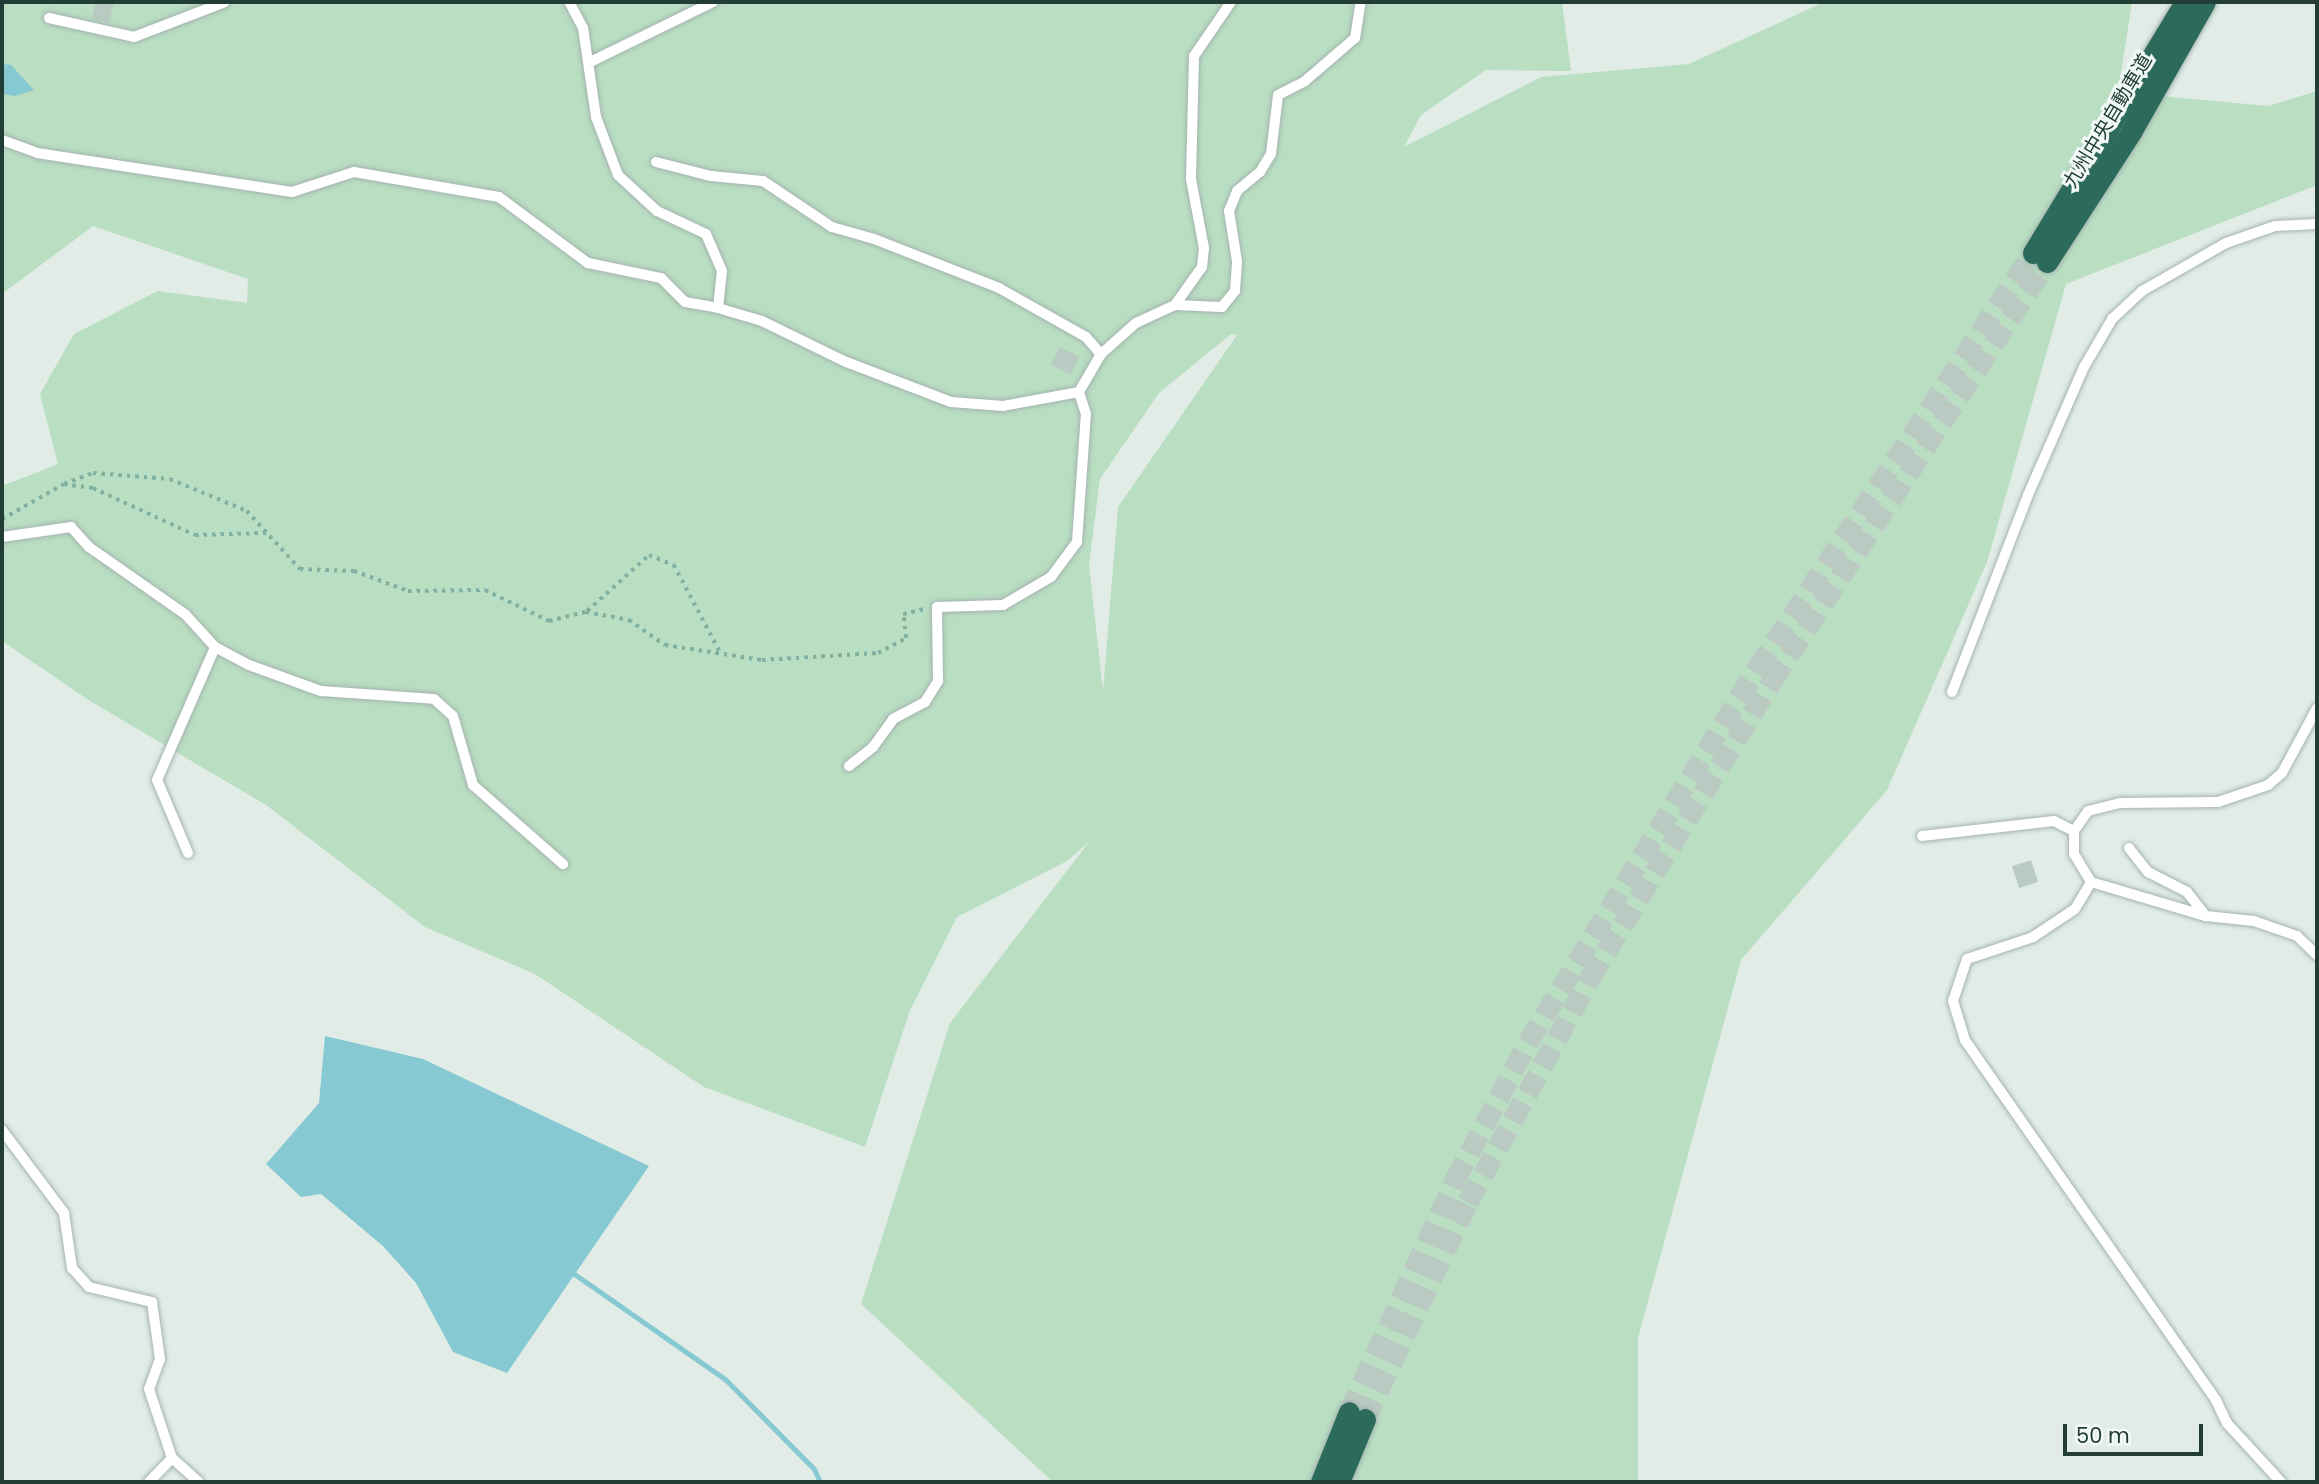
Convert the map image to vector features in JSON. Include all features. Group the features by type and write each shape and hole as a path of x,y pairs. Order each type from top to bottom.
{"highway":[{"name":"九州中央自動車道","path":"2185,2 2040,257 2131,132 2205,2"},
{"path":"1321,1482 1357,1415 1339,1482"}],"lane":[{"path":"50,18 134,37 225,2"},
{"path":"569,2 583,28 596,117 618,175 657,211 706,234 722,271 718,308"},
{"path":"590,62 713,2"},
{"path":"1175,305 1202,267 1204,248 1191,179 1194,56 1231,2"},
{"path":"849,766 873,747 893,719 925,702 938,681 937,607 1003,605 1051,577 1077,542 1086,414 1079,393 1101,354 1136,323 1175,305 1222,307 1235,291 1237,261 1229,211 1237,191 1260,172 1271,154 1278,96 1305,81 1355,37 1361,2"},
{"path":"2,140 37,153 292,192 354,172 499,197 588,263 661,278 685,302 762,321 846,362 951,402 1003,406 1079,393"},
{"path":"656,162 681,165 711,176 763,181 832,227 874,239 999,288 1086,337 1101,354"},
{"path":"1952,692 2028,495 2084,367 2112,319 2142,291 2226,243 2275,226 2317,224"},
{"path":"2,537 71,527 89,547 186,615 215,647 321,691 434,699 453,716 473,785 563,864"},
{"path":"188,852 157,780 215,647"},
{"path":"2317,708 2282,773 2268,785 2217,802 2104,806 2088,811 2074,831 2074,854 2091,882 2206,916 2254,921 2287,932 2317,955"},
{"path":"1922,836 2054,821 2074,831"},
{"path":"2129,848 2148,872 2187,892 2206,916"},
{"path":"2091,882 2075,909 2033,937 1967,959 1953,1001 1965,1040 2209,1390 2227,1423 2281,1482"},
{"path":"2,1129 64,1213 72,1268 89,1286 152,1301 160,1359 149,1389 172,1458 199,1482"},
{"path":"149,1482 172,1458"}],"path":[{"path":"2,519 64,484 93,473 170,479 247,511 300,569 354,571 408,592 485,590 549,621 586,612 629,620 666,645 762,660 878,653 906,638 903,614 937,607"},
{"path":"64,484 93,488 195,536 266,533"},
{"path":"586,612 649,555 674,565 721,654"}],"green space":[{"path":"2,2 1562,2 1571,71 1486,70 1421,115 1404,147 1541,77 1689,64 1824,2 2132,2 2118,92 2268,106 2317,91 2317,185 2066,284 1987,562 1887,790 1741,960 1638,1338 1638,1482 1053,1482 861,1304 950,1023 1089,842 1067,861 957,917 910,1010 865,1147 704,1087 535,974 425,927 266,805 90,701 2,641 2,486 58,464 40,394 74,334 158,291 247,303 248,279 93,226 2,294","holes":["1231,334 1237,335 1118,507 1103,691 1089,565 1100,479 1159,393"]}],"water":[{"path":"2,64 11,65 34,90 15,96 2,94"},
{"path":"325,1036 423,1059 649,1166 507,1373 453,1352 416,1283 383,1246 321,1194 301,1197 266,1164 319,1103"}],"building":[{"path":"96,2 114,2 109,23 92,19"},
{"path":"1060,347 1080,357 1071,375 1051,365"},
{"path":"2031,860 2038,882 2019,888 2012,866"}],"waterway":[{"path":"570,1271 725,1379 814,1469 820,1482"}],"tunnel":[{"path":"1349,1412 1455,1180 1528,1042 1757,668 2033,253"},
{"path":"1365,1419 1468,1202 1590,978 1772,681 2047,262"}]}
